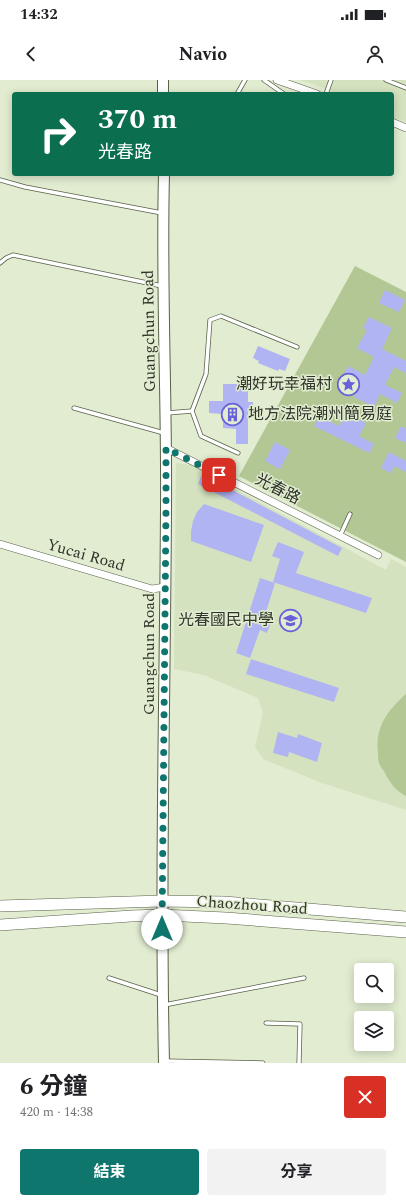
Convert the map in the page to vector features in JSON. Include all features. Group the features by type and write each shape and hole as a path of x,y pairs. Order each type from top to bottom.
{"main road":[{"path":"163,80 163,92"},
{"name":"Guangchun Road","path":"164,176 163,286 166,448 162,901 162,1001 164,1062"},
{"name":"Chaozhou Road","path":"0,906 162,901 224,902 406,917"},
{"name":"Chaozhou Road","path":"0,925 131,916 162,916 226,918 406,932"}],"street":[{"path":"277,80 311,92"},
{"path":"394,123 406,128"},
{"name":"光春路","path":"166,448 378,555"},
{"name":"Yucai Road","path":"0,544 152,589 165,587"}],"lane":[{"path":"238,92 245,80"},
{"path":"264,80 281,92"},
{"path":"327,92 331,80"},
{"path":"386,80 406,88"},
{"path":"0,180 25,187 163,213"},
{"path":"0,263 13,255 163,286"},
{"path":"238,453 201,436 192,411 206,374 210,320 222,316 297,347"},
{"path":"74,408 165,433"},
{"path":"165,413 192,411"},
{"path":"340,536 350,514"},
{"path":"110,978 162,1001 304,978"},
{"path":"266,1024 300,1024 299,1063"},
{"path":"164,1062 263,1063"}],"shaded area":[{"path":"300,80 406,80 406,122 394,118 394,92 332,92"},
{"name":"潮好玩幸福村","path":"355,266 406,292 406,562 239,476"},
{"name":"光春國民中學","path":"176,463 190,465 386,570 391,559 406,567 406,810 319,782 263,759 255,747 263,713 258,698 204,675 174,669"},
{"path":"406,694 406,796 399,792 389,780 379,763 378,735 388,713"}],"building":[{"path":"385,290 405,300 399,312 379,303"},
{"path":"369,317 392,328 382,349 406,361 406,373 394,367 385,385 402,393 397,403 380,394 374,407 354,397 360,384 343,376 348,366 365,375 374,357 357,348 367,330 363,328"},
{"path":"258,346 290,359 285,371 279,369 278,371 258,363 259,361 253,358"},
{"name":"地方法院潮州簡易庭","path":"223,384 248,384 248,402 253,402 253,411 248,412 248,444 236,444 236,429 223,428 223,414 209,413 209,401 223,401"},
{"path":"346,413 366,423 359,436 374,444 369,453 314,426 319,416 339,426"},
{"path":"401,426 406,429 406,443 395,438"},
{"path":"275,442 290,450 280,469 265,461"},
{"path":"389,452 406,461 406,472 394,466 391,473 381,468"},
{"path":"202,474 342,548 338,556 198,484"},
{"path":"204,504 264,525 251,562 191,541 193,521 197,512"},
{"path":"278,542 304,552 296,573 372,598 366,613 273,582 280,559 272,556"},
{"path":"260,578 275,583 266,612 274,615 267,633 260,630 250,658 236,653"},
{"path":"251,659 339,688 334,702 246,674"},
{"path":"278,732 297,738 298,734 322,743 317,762 289,752 288,757 273,753"}],"place":[{"name":"潮好玩幸福村","path":"348,384"},
{"name":"地方法院潮州簡易庭","path":"232,414"},
{"name":"光春國民中學","path":"290,620"}],"route":[{"path":"162,929 166,448 219,475"}]}
